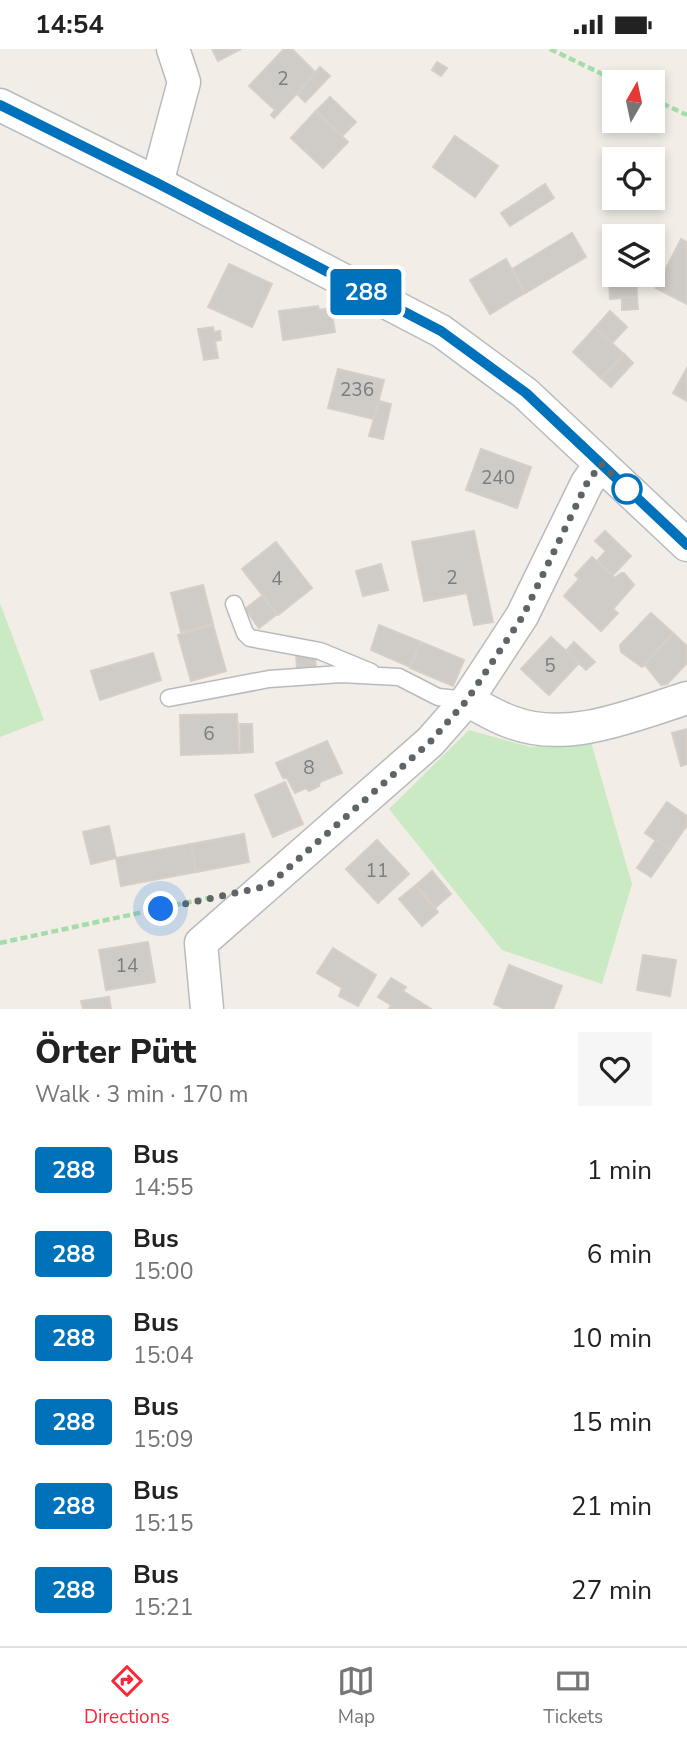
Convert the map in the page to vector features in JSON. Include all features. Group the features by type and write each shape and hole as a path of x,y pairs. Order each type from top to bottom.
{"street":[{"path":"157,183 184,82 173,49"},
{"path":"0,105 157,183 441,331 526,393 687,545"},
{"path":"207,1009 201,943 430,742 467,700 523,616 587,483 601,464"},
{"path":"467,700 513,723 554,730 597,725 687,698"}],"lane":[{"path":"234,604 245,633 250,638 320,651 347,660 376,675"},
{"path":"169,698 305,675 376,675 399,677 438,698 467,700"}],"path":[{"path":"550,49 602,74"},
{"path":"665,105 687,115"},
{"path":"0,943 214,897"}],"green space":[{"path":"0,603 44,720 0,737"},
{"path":"469,730 530,747 590,739 632,884 602,984 502,950 389,809"}],"building":[{"path":"212,49 241,49 218,61"},
{"path":"284,49 292,49 316,73 274,118 271,115 275,110 249,86"},
{"path":"437,62 447,68 441,76 432,70"},
{"path":"320,67 330,76 305,102 297,94"},
{"path":"330,97 356,122 342,136 316,111"},
{"path":"316,111 348,142 323,168 291,138"},
{"path":"455,136 498,166 475,197 433,167"},
{"path":"545,184 554,198 510,226 501,213"},
{"path":"572,233 586,257 525,293 512,269"},
{"path":"681,239 687,242 687,304 656,288 665,287 665,270"},
{"path":"506,259 525,293 490,314 470,280"},
{"path":"229,264 272,284 252,327 208,307"},
{"path":"609,287 637,287 637,297 610,299"},
{"path":"637,297 638,309 622,310 622,298"},
{"path":"318,306 319,310 331,308 335,332 283,340 279,311"},
{"path":"610,311 627,327 612,343 595,328"},
{"path":"213,327 214,332 220,331 221,340 215,341 218,358 204,360 198,329"},
{"path":"595,328 624,354 601,378 573,352"},
{"path":"624,354 633,363 611,387 601,378"},
{"path":"687,368 687,401 673,393"},
{"path":"338,369 384,380 374,419 328,408"},
{"path":"379,401 391,404 383,439 369,436"},
{"path":"481,449 531,467 517,508 466,490"},
{"path":"474,531 493,622 474,625 467,593 424,601 412,542"},
{"path":"605,531 631,556 613,575 597,561 606,551 595,541"},
{"path":"276,542 312,588 278,615 242,569"},
{"path":"592,557 615,578 624,573 634,585 613,609 618,613 601,631 564,596 579,579 575,575"},
{"path":"381,564 388,590 363,596 356,571"},
{"path":"203,585 213,624 181,632 171,593"},
{"path":"262,596 277,614 259,628 245,609"},
{"path":"651,613 673,633 642,667 621,652 620,645"},
{"path":"213,625 226,671 191,681 178,635"},
{"path":"379,625 421,642 410,667 371,650"},
{"path":"673,633 687,646 687,663 667,684 661,685 645,665 642,667"},
{"path":"551,637 579,663 549,695 521,669"},
{"path":"421,642 464,660 453,686 410,668"},
{"path":"574,642 595,662 586,670 566,651"},
{"path":"296,652 315,652 316,669 297,670"},
{"path":"153,653 161,680 100,700 91,671"},
{"path":"237,714 239,753 181,755 180,715"},
{"path":"240,724 252,724 253,752 241,753"},
{"path":"687,729 687,764 681,766 672,733"},
{"path":"327,741 342,773 320,782 319,786 309,791 306,788 295,793 287,778 283,778 276,763"},
{"path":"285,782 303,824 273,837 255,795"},
{"path":"667,802 687,816 687,825 670,850 645,833"},
{"path":"109,826 116,858 91,864 83,832"},
{"path":"244,834 249,862 196,872 191,844"},
{"path":"377,840 409,874 378,903 346,869"},
{"path":"656,840 670,850 651,877 637,868"},
{"path":"191,844 196,872 121,886 116,858"},
{"path":"432,871 451,894 436,907 416,885"},
{"path":"415,886 438,912 422,926 399,899"},
{"path":"148,942 155,982 106,990 99,950"},
{"path":"333,948 376,975 358,1006 339,996 342,988 317,973"},
{"path":"643,955 676,960 670,996 637,990"},
{"path":"509,965 562,986 553,1009 505,1009 494,1004"},
{"path":"391,978 406,987 403,991 431,1009 389,1009 391,1005 378,997"},
{"path":"109,997 111,1009 83,1009 81,1001"}],"bus line":[{"name":"288","path":"0,105 157,183 441,331 526,393 687,545"}],"route":[{"path":"161,909 268,886 430,742 467,700 523,616 587,483 601,464 629,491 627,489"}]}
